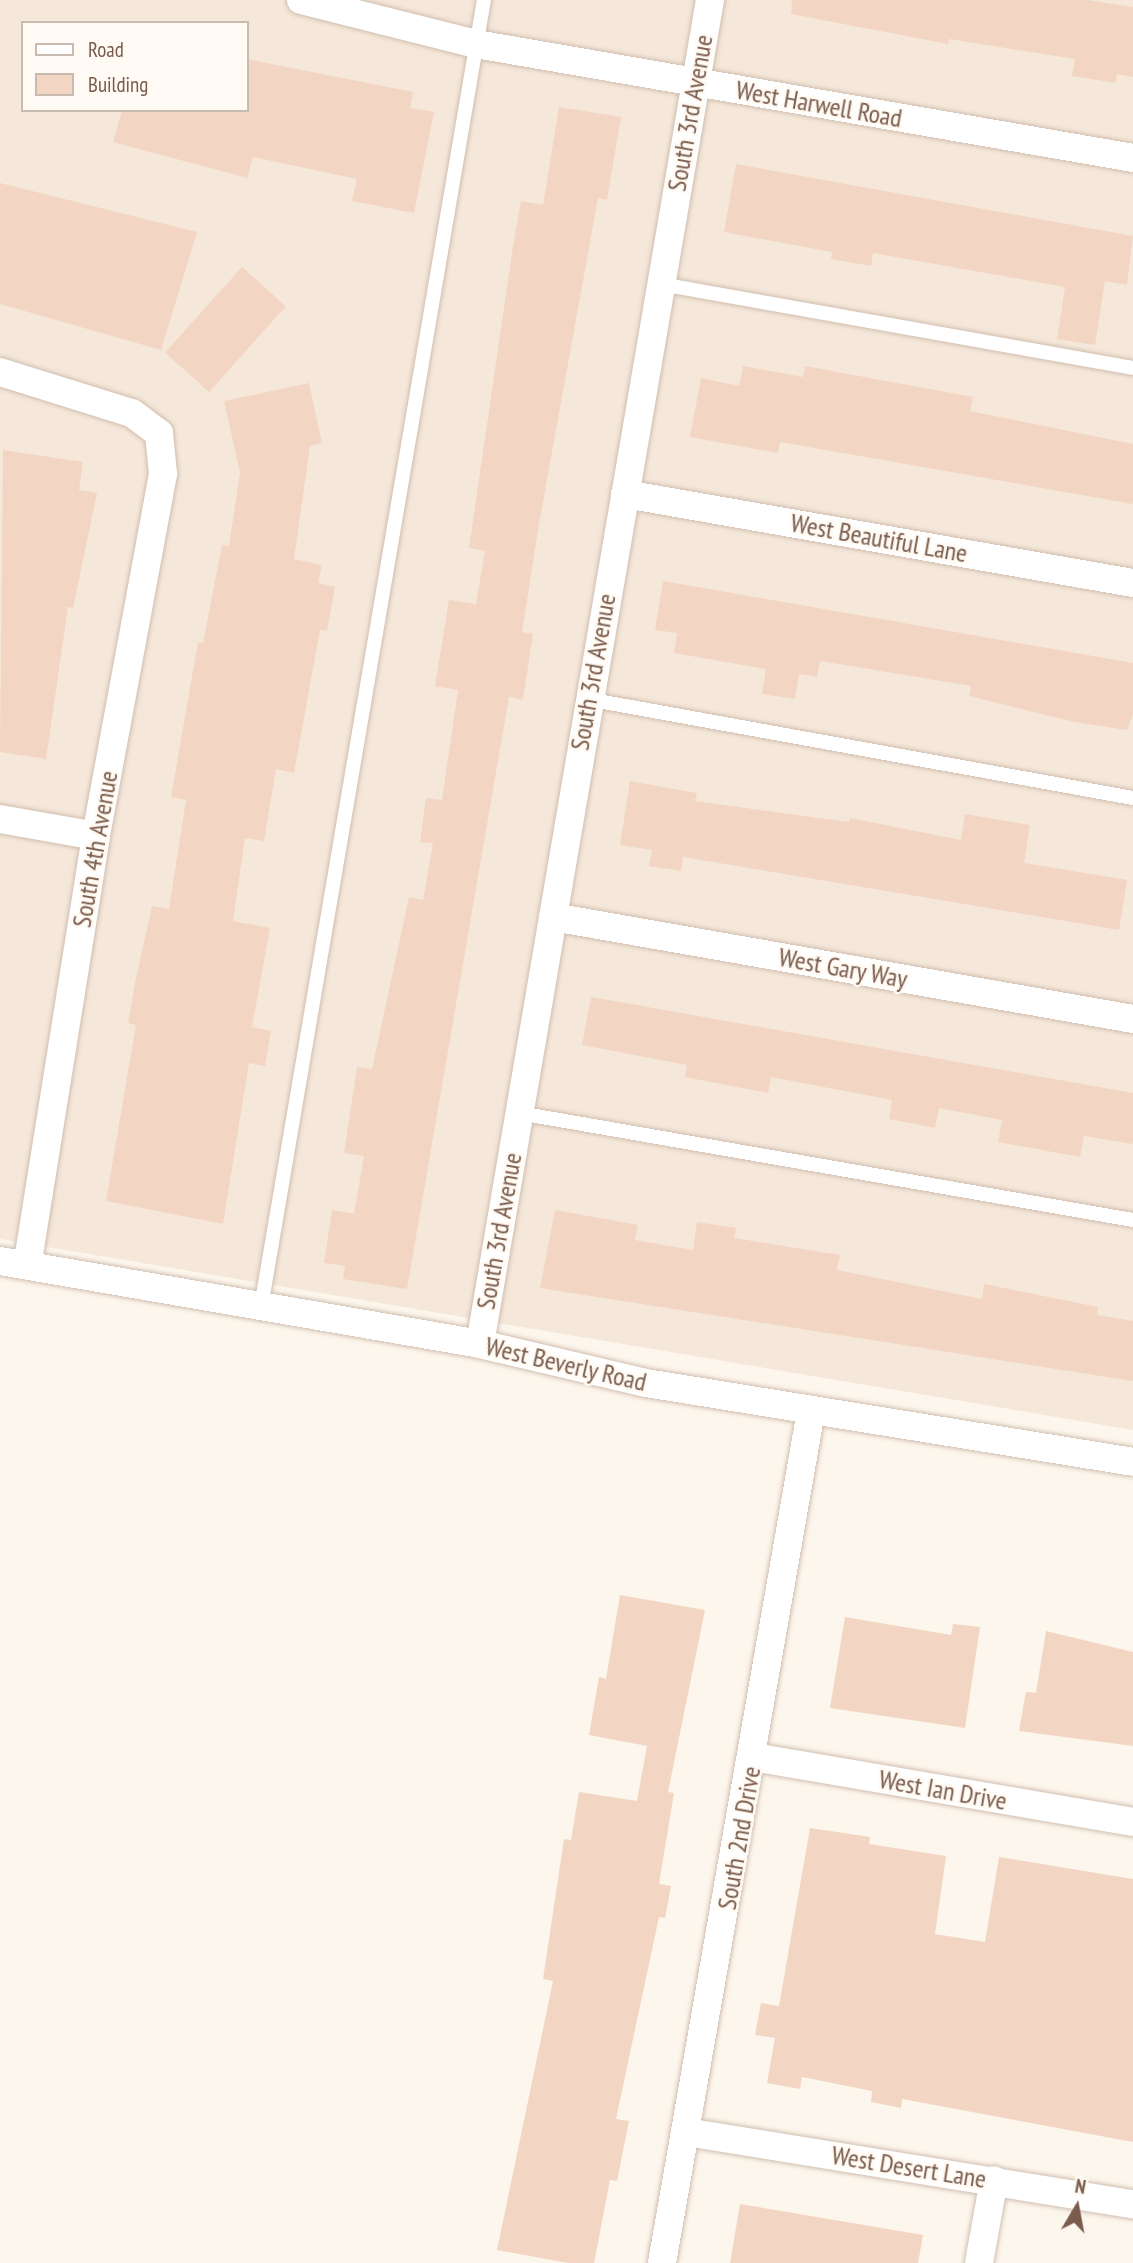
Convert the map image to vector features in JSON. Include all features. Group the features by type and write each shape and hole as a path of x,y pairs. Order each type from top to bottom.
{"street":[{"name":"West Harwell Road","path":"301,0 476,44 1133,158"},
{"name":"South 3rd Avenue","path":"480,1344 553,917 587,699 625,494 709,0"},
{"name":"South 4th Avenue","path":"0,372 132,413 159,433 163,474 13,1263"},
{"name":"West Beautiful Lane","path":"625,494 1133,583"},
{"path":"0,818 96,836"},
{"name":"West Gary Way","path":"553,917 1133,1019"},
{"name":"West Beverly Road","path":"13,1263 480,1344 646,1383 1133,1462"},
{"name":"South 2nd Drive","path":"662,2263 753,1757 811,1411"},
{"name":"West Ian Drive","path":"753,1757 1133,1822"},
{"name":"West Desert Lane","path":"685,2132 1133,2204"},
{"path":"979,2263 994,2180"}],"lane":[{"path":"261,1307 484,0"},
{"path":"661,284 1133,368"},
{"path":"587,699 1133,798"},
{"path":"519,1113 1133,1220"}],"shaded area":[{"path":"0,0 1133,0 1133,1430 0,1239"}],"building":[{"path":"792,0 1088,0 1133,7 1133,77 1117,74 1116,83 1072,76 1075,59 949,39 948,44 791,14"},
{"path":"248,59 413,92 410,108 434,112 414,213 352,201 357,179 253,157 247,178 113,142 121,112 248,112"},
{"path":"559,107 621,117 607,200 598,198 539,524 522,632 533,634 523,700 509,697 407,1289 343,1279 345,1266 324,1263 332,1210 354,1214 364,1156 344,1153 357,1067 372,1069 409,897 423,900 433,843 420,842 426,798 442,800 458,690 435,686 449,600 476,604 485,551 469,548 513,246 521,201 543,205"},
{"path":"736,164 1133,236 1127,285 1105,281 1095,345 1057,339 1065,287 873,253 871,266 831,259 832,252 724,232"},
{"path":"0,183 197,232 161,350 0,304"},
{"path":"242,267 286,306 209,392 165,352"},
{"path":"743,366 803,377 805,366 973,397 970,411 1133,444 1133,504 780,442 778,453 690,437 701,378 739,386"},
{"path":"309,383 322,443 310,446 294,559 322,565 318,583 335,587 327,631 320,630 294,773 276,769 264,841 245,838 233,921 270,928 252,1027 271,1031 265,1066 249,1063 223,1224 106,1201 136,1025 128,1023 136,978 152,906 169,909 186,800 171,797 198,642 203,643 222,545 229,546 240,473 224,401"},
{"path":"3,450 83,462 79,490 97,493 73,608 68,607 46,759 0,752"},
{"path":"663,581 1133,663 1133,715 1127,730 1074,722 969,696 971,686 820,661 817,677 799,674 795,699 762,694 766,669 674,653 677,633 655,630"},
{"path":"630,781 697,793 695,801 849,822 850,818 961,840 965,814 1030,825 1024,863 1127,880 1119,930 683,857 681,871 649,866 652,850 620,845"},
{"path":"591,997 1133,1093 1133,1144 1084,1136 1080,1157 998,1142 1002,1120 939,1108 935,1128 889,1119 892,1100 771,1077 768,1093 685,1077 687,1065 582,1045"},
{"path":"555,1210 638,1225 635,1240 693,1250 697,1222 736,1228 734,1238 840,1255 837,1270 982,1299 984,1284 1098,1307 1097,1315 1133,1321 1133,1381 540,1288"},
{"path":"620,1595 705,1610 668,1792 674,1793 659,1884 671,1886 665,1918 659,1917 616,2119 629,2121 617,2181 610,2180 594,2263 568,2263 497,2250 553,1981 543,1979 564,1839 571,1840 579,1792 637,1801 647,1746 589,1735 599,1677 606,1679"},
{"path":"845,1617 951,1635 953,1624 980,1627 965,1728 830,1708"},
{"path":"1046,1631 1133,1652 1133,1746 1019,1731 1026,1692 1036,1693"},
{"path":"810,1828 870,1837 869,1844 946,1856 935,1934 985,1942 999,1857 1133,1879 1133,2142 902,2099 901,2108 871,2102 872,2091 802,2077 800,2089 767,2083 775,2038 755,2035 761,2003 779,2006"},
{"path":"740,2204 923,2235 918,2263 730,2263"}]}
